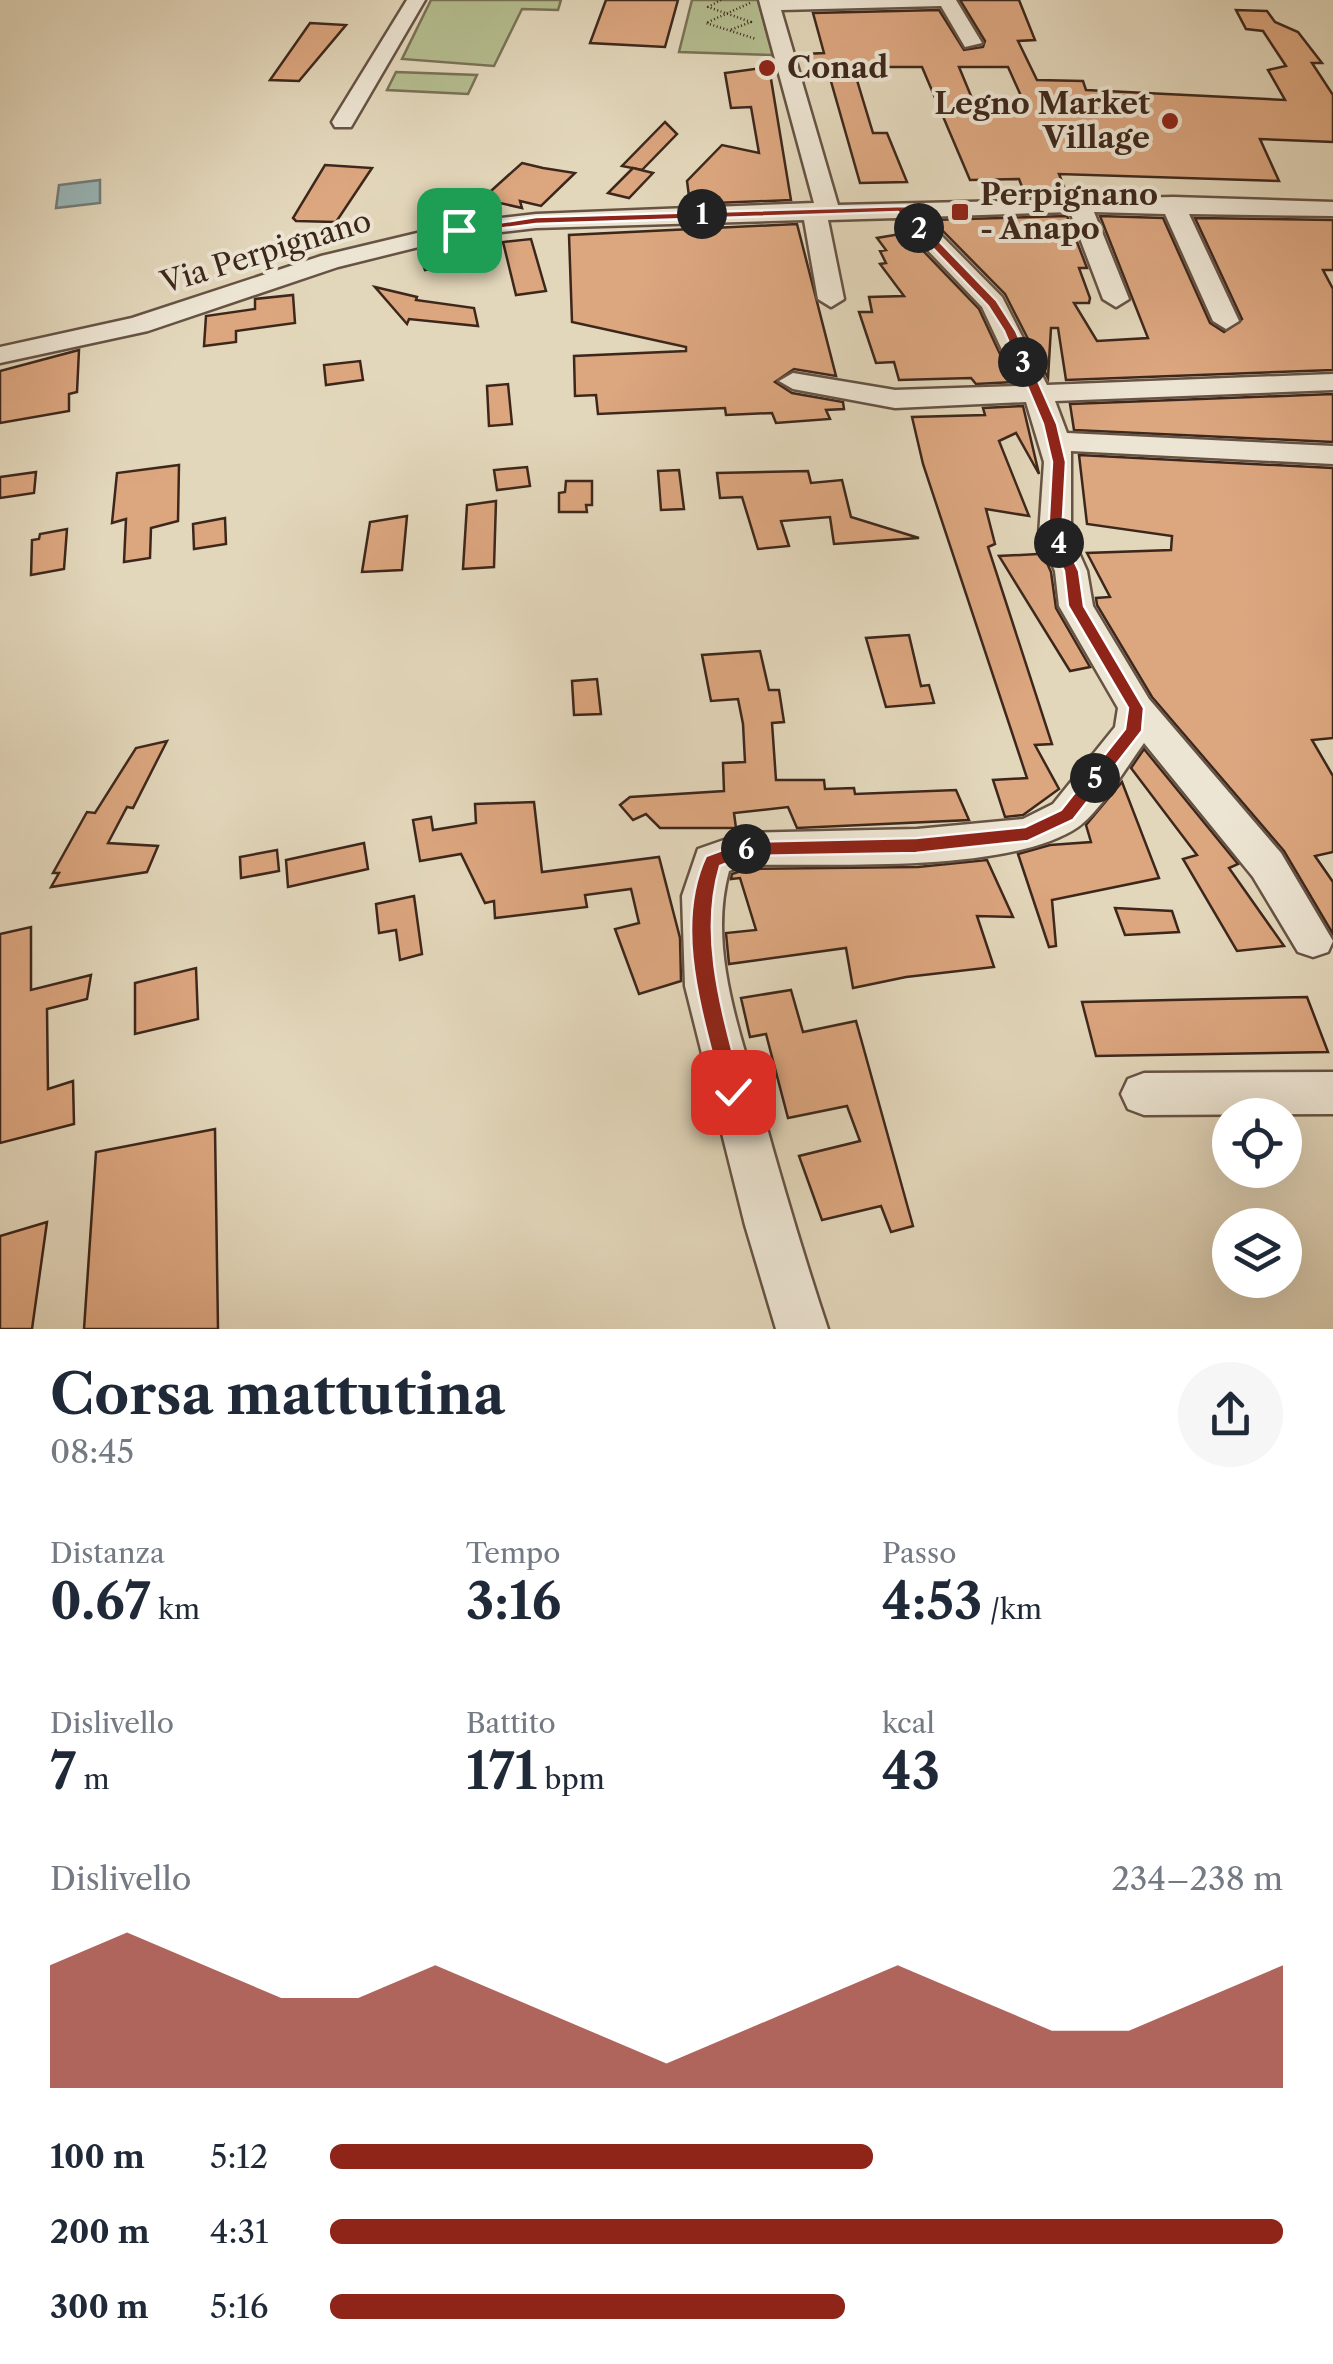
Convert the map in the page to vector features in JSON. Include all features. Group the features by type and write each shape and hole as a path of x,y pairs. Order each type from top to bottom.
{"street":[{"path":"343,122 416,0"},
{"path":"831,300 820,210 796,83 764,2 947,0 972,43"},
{"path":"1173,204 1226,321"},
{"path":"1078,205 1116,298"},
{"name":"Via Perpignano","path":"0,356 138,326 330,261 459,230 536,220 1078,205 1333,209"},
{"path":"901,208 993,304 1010,331 1054,441 1059,462 1055,535 1072,571 1076,606 1136,708 1267,865 1313,938"},
{"path":"794,382 896,399 1333,382"},
{"path":"1054,441 1333,455"},
{"path":"802,1329 769,1224 706,986 702,896 712,861 744,849 916,846 1028,834 1067,815 1133,731 1136,708"},
{"path":"1144,1094 1333,1092"}],"path":[{"path":"721,0 708,7 751,22 759,29 730,30"},
{"path":"761,41 706,22 764,2"},
{"path":"730,30 751,22"}],"green space":[{"path":"431,0 561,0 558,10 522,9 494,66 402,59"},
{"path":"692,0 758,0 773,55 679,52"},
{"path":"396,72 477,75 468,94 387,90"}],"water":[{"path":"100,180 100,203 56,208 59,185"}],"building":[{"path":"606,0 678,0 665,47 590,43"},
{"path":"960,0 1019,0 1035,40 1018,41 1037,80 1083,81 1086,90 1285,100 1268,70 1286,66 1263,31 1246,29 1236,10 1267,11 1275,22 1298,32 1322,63 1312,63 1333,95 1333,142 1260,139 1279,181 1059,174 1068,196 1026,197 1019,179 970,180 922,67 853,67 873,133 887,133 907,182 860,183 830,78 812,78 805,54 824,53 813,13 939,10 964,50 983,47 985,41","holes":["959,67 1008,67 1026,107 976,108"]},
{"path":"310,23 346,25 299,81 270,80"},
{"path":"769,67 791,200 690,204 687,181 722,145 759,153 751,107 731,108 725,73"},
{"path":"665,122 677,134 642,170 622,166"},
{"path":"522,163 575,173 541,206 520,201 522,208 482,199"},
{"path":"325,165 372,168 336,222 296,221 293,218"},
{"path":"633,168 653,173 629,198 608,193"},
{"path":"1067,216 1087,268 1079,268 1090,298 1089,303 1074,303 1097,341 1148,338 1100,216 1163,218 1210,323 1224,332 1242,319 1195,218 1333,220 1333,270 1323,270 1333,289 1333,370 1066,380 1058,328 1051,328 1048,378 1005,294 932,220"},
{"path":"797,224 836,376 794,369 775,382 792,393 843,402 844,409 826,410 830,419 776,423 772,413 726,415 725,408 598,414 596,395 575,396 574,356 686,351 686,347 572,322 569,235"},
{"path":"906,233 979,309 1013,382 976,384 971,378 899,380 894,362 876,363 859,312 872,312 869,297 904,296 880,264 886,263 880,251 886,250 877,238"},
{"path":"531,239 546,291 516,295 503,242"},
{"path":"440,245 448,266 425,270 420,255"},
{"path":"375,287 417,297 416,300 474,308 478,326 409,319 407,324"},
{"path":"293,295 295,323 236,331 236,342 204,346 206,316 255,309 255,299"},
{"path":"79,350 77,392 69,394 69,411 0,423 0,371"},
{"path":"360,361 363,380 326,385 324,365"},
{"path":"508,384 512,424 489,426 487,386"},
{"path":"1333,394 1333,442 1074,430 1070,404"},
{"path":"1023,406 1039,474 1016,433 999,441 1029,516 986,509 995,544 988,547 1052,744 1035,745 1059,789 1023,815 1005,817 993,780 1027,778 923,464 912,417 985,415 983,408"},
{"path":"1079,455 1333,468 1333,738 1312,740 1333,776 1333,852 1315,856 1333,882 1333,934 1284,851 1152,697 1097,605 1096,598 1110,597 1087,553 1171,550 1172,536 1087,524"},
{"path":"179,465 178,521 151,528 150,558 124,562 126,519 112,523 117,473"},
{"path":"527,467 530,486 497,490 494,470"},
{"path":"679,470 684,509 661,510 658,471"},
{"path":"808,471 811,483 842,480 851,517 919,538 834,544 830,517 781,521 789,546 758,549 742,497 720,498 717,473"},
{"path":"36,472 34,493 0,498 0,477"},
{"path":"566,481 592,481 592,505 586,505 587,512 559,512 559,493 565,492"},
{"path":"496,501 494,567 463,569 467,505"},
{"path":"407,516 402,570 362,572 370,522"},
{"path":"225,518 226,544 194,549 193,524"},
{"path":"67,529 64,569 31,575 32,540 39,539 40,534"},
{"path":"1043,554 1051,572 1056,608 1090,667 1070,671 999,556"},
{"path":"909,635 921,686 929,685 934,703 886,707 866,638"},
{"path":"760,651 769,690 779,690 784,722 772,723 776,780 824,780 825,789 854,788 855,794 956,790 969,820 797,828 788,807 734,813 736,828 660,828 646,814 633,820 620,805 630,797 724,791 723,763 745,762 743,724 738,699 711,701 702,655"},
{"path":"597,679 601,714 574,715 572,681"},
{"path":"167,741 133,808 127,807 108,843 158,846 147,872 51,887 59,873 53,873 87,812 95,813 136,748"},
{"path":"1144,749 1238,864 1229,868 1284,946 1237,951 1183,859 1197,855 1131,768"},
{"path":"1122,782 1159,878 1052,900 1056,946 1049,947 1018,854 1050,845 1091,842 1086,825"},
{"path":"534,802 542,872 659,857 680,938 681,981 639,994 615,929 639,923 631,889 585,895 587,907 495,918 494,901 485,903 461,854 420,861 413,820 431,817 433,830 476,823 475,804"},
{"path":"364,843 368,869 288,887 286,860"},
{"path":"277,850 279,871 241,878 240,857"},
{"path":"987,860 1013,917 977,916 994,967 906,977 853,988 846,948 729,964 726,933 756,930 740,878 731,879 732,874 747,869 918,867"},
{"path":"414,896 422,954 400,960 396,930 379,933 376,904"},
{"path":"1115,908 1172,911 1179,932 1125,935"},
{"path":"31,927 31,990 91,975 87,999 47,1009 48,1089 73,1081 74,1124 0,1143 0,934"},
{"path":"196,968 198,1019 135,1034 135,983"},
{"path":"791,990 803,1032 856,1021 913,1226 891,1232 881,1206 822,1220 799,1156 860,1141 847,1106 788,1118 766,1034 750,1037 741,998"},
{"path":"1307,997 1328,1052 1096,1056 1082,1002"},
{"path":"215,1129 218,1329 84,1329 96,1152"},
{"path":"47,1222 32,1329 0,1329 0,1236"}],"place":[{"name":"Conad","path":"767,68"},
{"name":"Legno Market Village","path":"1170,121"},
{"name":"Perpignano - Anapo","path":"960,212"}],"route":[{"path":"459,230 536,220 901,208 993,304 1010,331 1050,424 1059,462 1055,535 1072,571 1076,606 1136,708 1133,731 1067,815 1028,834 916,846 744,849 712,861 702,896 706,986 733,1092"}]}
